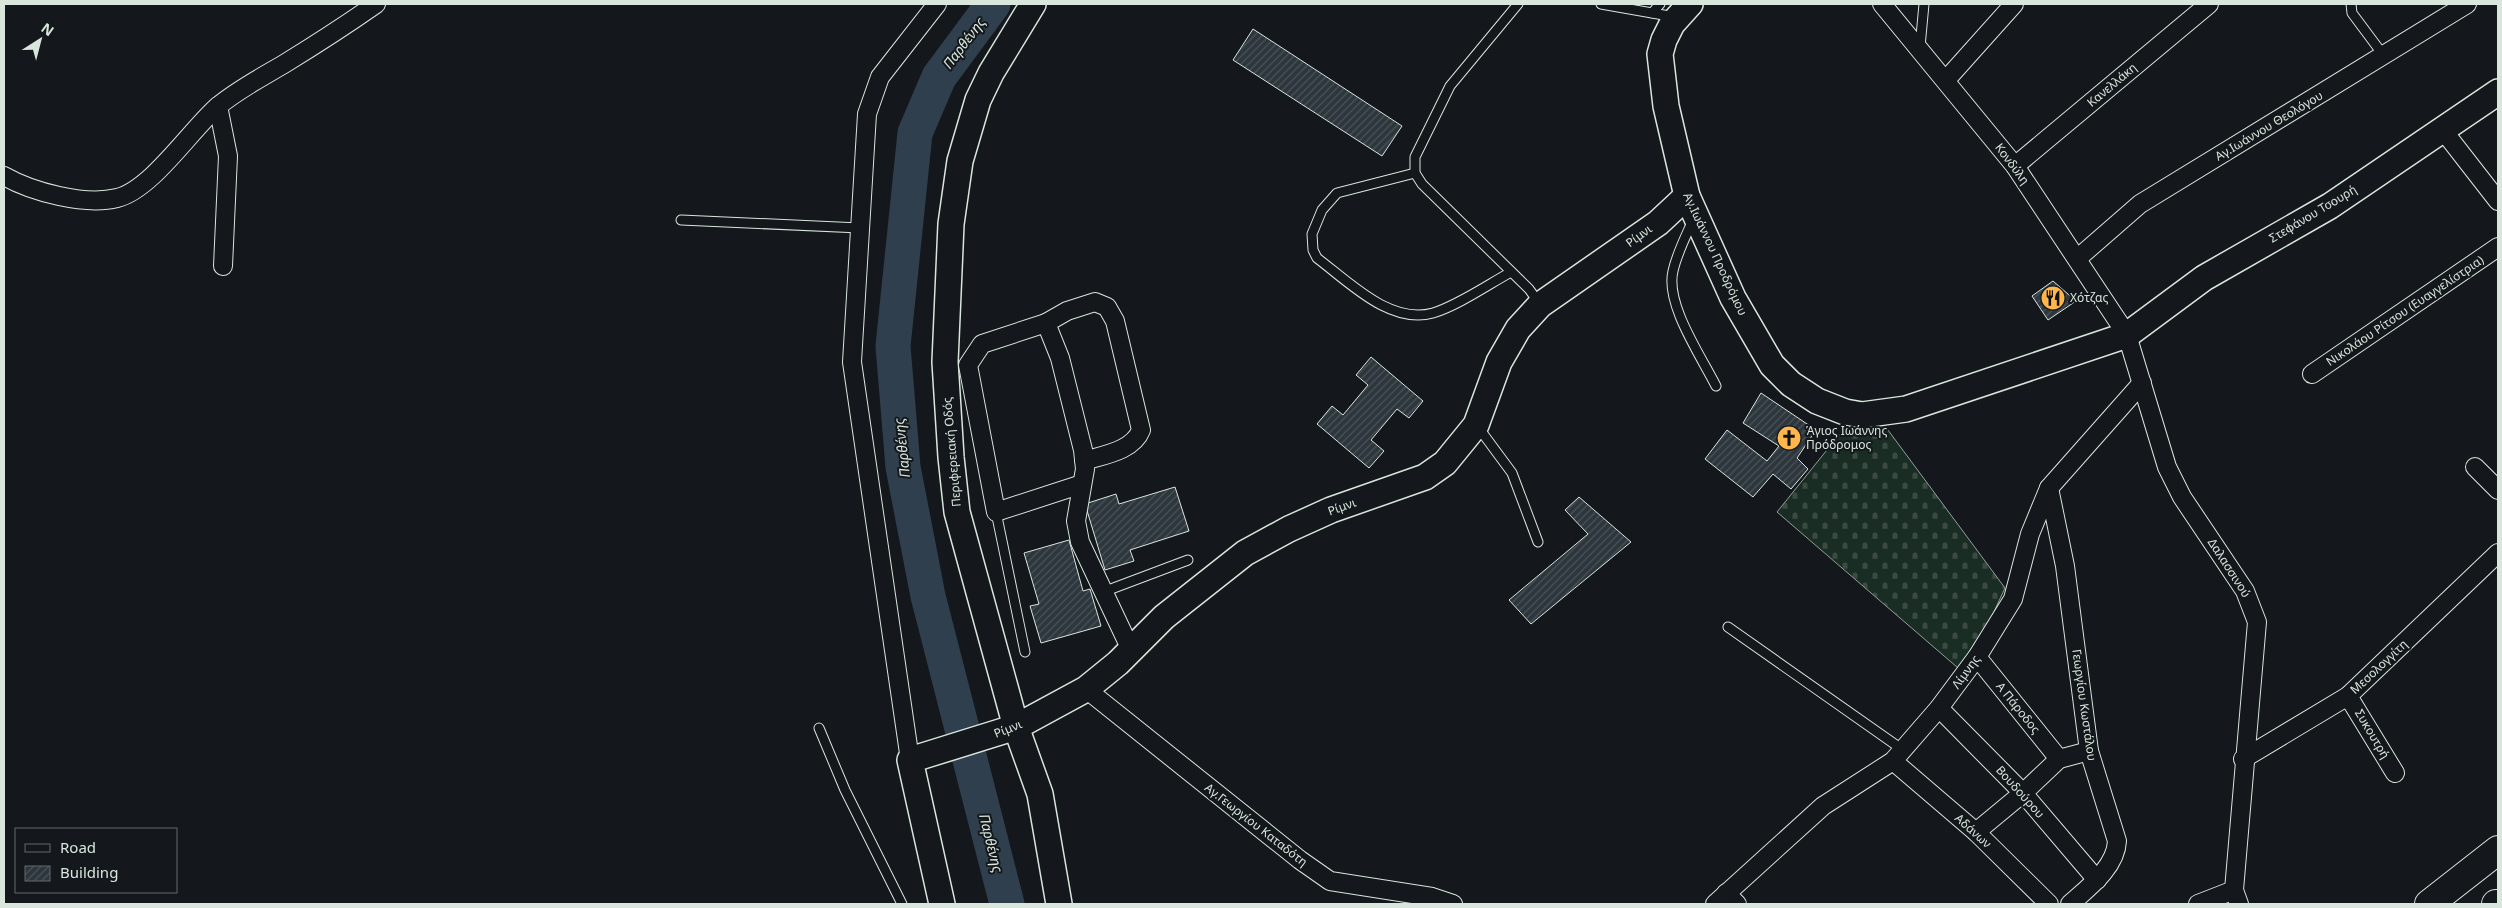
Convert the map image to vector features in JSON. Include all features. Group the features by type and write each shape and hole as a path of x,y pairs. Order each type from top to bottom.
{"main road":[{"path":"2429,904 2498,850"}],"street":[{"path":"4,176 35,189 64,196 90,200 118,198 140,186 218,106 331,35 376,4"},
{"path":"935,4 880,77 866,114 852,362 910,760 942,904"},
{"name":"Περιφερειακή Οδός","path":"1033,4 991,73 978,100 960,161 951,224 944,362 957,512 969,562 1016,727 1040,794 1059,904"},
{"name":"Κονδύλη","path":"1882,4 1920,47 2015,166 2078,258 2127,335"},
{"path":"1946,80 2014,4"},
{"name":"Κανελλάκη","path":"2015,166 2209,4"},
{"name":"Αγ.Ιωάννου Θεολόγου","path":"2078,258 2140,204 2466,4"},
{"name":"Αγ.Ιωάννου Προδρόμου","path":"1676,8 1660,54 1666,106 1691,206 1733,298 1772,365 1786,380 1804,393 1845,412 1870,415 1906,408 2127,335"},
{"name":"Στεφάνου Τσουρή","path":"2127,335 2204,278 2330,206 2498,92"},
{"path":"218,106 228,156 223,266"},
{"path":"2442,129 2498,201"},
{"name":"Ρίμνι","path":"910,760 1016,727 1086,689 1131,650 1164,616 1245,553 1289,529 1331,510 1425,477 1445,463 1476,425 1503,354 1518,330 1540,305 1658,223 1691,206"},
{"name":"Νικολάου Ρίτσου (Ευαγγελίστρια)","path":"2312,374 2498,247"},
{"path":"1082,484 996,512 968,364 982,344 1046,323 1067,311 1095,302 1107,307 1115,321 1141,430 1138,438 1127,446 1084,462"},
{"path":"1046,323 1060,358 1084,462 1085,469 1076,521 1080,542 1131,650"},
{"name":"Δαλασσινού","path":"2127,335 2167,467 2182,497 2233,571 2253,607 2256,622 2243,759 2236,897"},
{"name":"Λίμνης","path":"1726,901 1823,806 1898,756 1939,708 1977,657 2013,599 2030,534 2049,488 2142,383"},
{"path":"2475,466 2498,490"},
{"name":"Γεωργίου Κωστάλου","path":"2049,488 2065,566 2089,751 2117,841 2116,849 2097,880 2070,904"},
{"name":"Μεσολογγίτη","path":"2243,759 2348,696 2498,553"},
{"name":"Α Πάροδος","path":"1977,657 2059,759"},
{"name":"Αγ.Γεωργίου Καταδότη","path":"1086,689 1289,851 1330,881 1432,897 1452,904"},
{"name":"Συκουτρή","path":"2348,696 2395,773"},
{"name":"Βουδούρου","path":"1939,708 2023,793 2097,880"},
{"path":"1976,832 2023,793 2059,759 2089,751"},
{"name":"Αδάνων","path":"1898,756 2050,904"},
{"path":"2198,904 2236,897"}],"lane":[{"path":"1518,4 1450,86 1415,157 1415,174 1422,184 1529,289 1540,305"},
{"path":"1601,4 1652,13 1676,8"},
{"path":"1920,47 1924,4"},
{"path":"2351,4 2352,13 2384,56"},
{"path":"1652,13 1676,8"},
{"path":"1415,174 1337,193 1322,210 1312,234 1313,250 1317,258 1377,302 1396,312 1414,315 1434,312 1511,272"},
{"path":"1691,206 1672,272 1672,289 1680,316 1716,386"},
{"path":"681,220 860,228"},
{"path":"1476,425 1512,473 1538,542"},
{"path":"996,512 1025,652"},
{"path":"1103,592 1188,560"},
{"path":"1728,627 1898,756"},
{"path":"819,728 845,790 902,904"}],"green space":[{"path":"1882,422 2005,588 1965,674 1777,512 1839,435"}],"building":[{"path":"1253,29 1402,126 1382,156 1233,60"},
{"name":"Χότζας","path":"2053,281 2076,301 2048,320 2032,296"},
{"path":"1371,357 1423,401 1409,418 1397,409 1371,440 1384,451 1369,468 1317,424 1332,406 1343,415 1368,385 1356,375"},
{"name":"Άγιος Ιωάννης Πρόδρομος","path":"1761,393 1816,430 1797,458 1808,469 1791,489 1773,474 1753,497 1705,459 1727,430 1767,461 1779,446 1743,423"},
{"path":"1175,487 1189,531 1130,550 1134,561 1105,570 1085,504 1116,494 1119,504"},
{"path":"1579,497 1631,542 1531,624 1509,600 1588,534 1565,510"},
{"path":"1069,540 1083,591 1090,589 1101,626 1041,643 1030,606 1039,604 1024,553"}],"waterway":[{"name":"Παρθένης","path":"993,4 939,77 915,133 893,346 903,467 928,596 1007,904"}],"place":[{"name":"Χότζας","path":"2053,298"},
{"name":"Άγιος Ιωάννης Πρόδρομος","path":"1789,438"}]}
